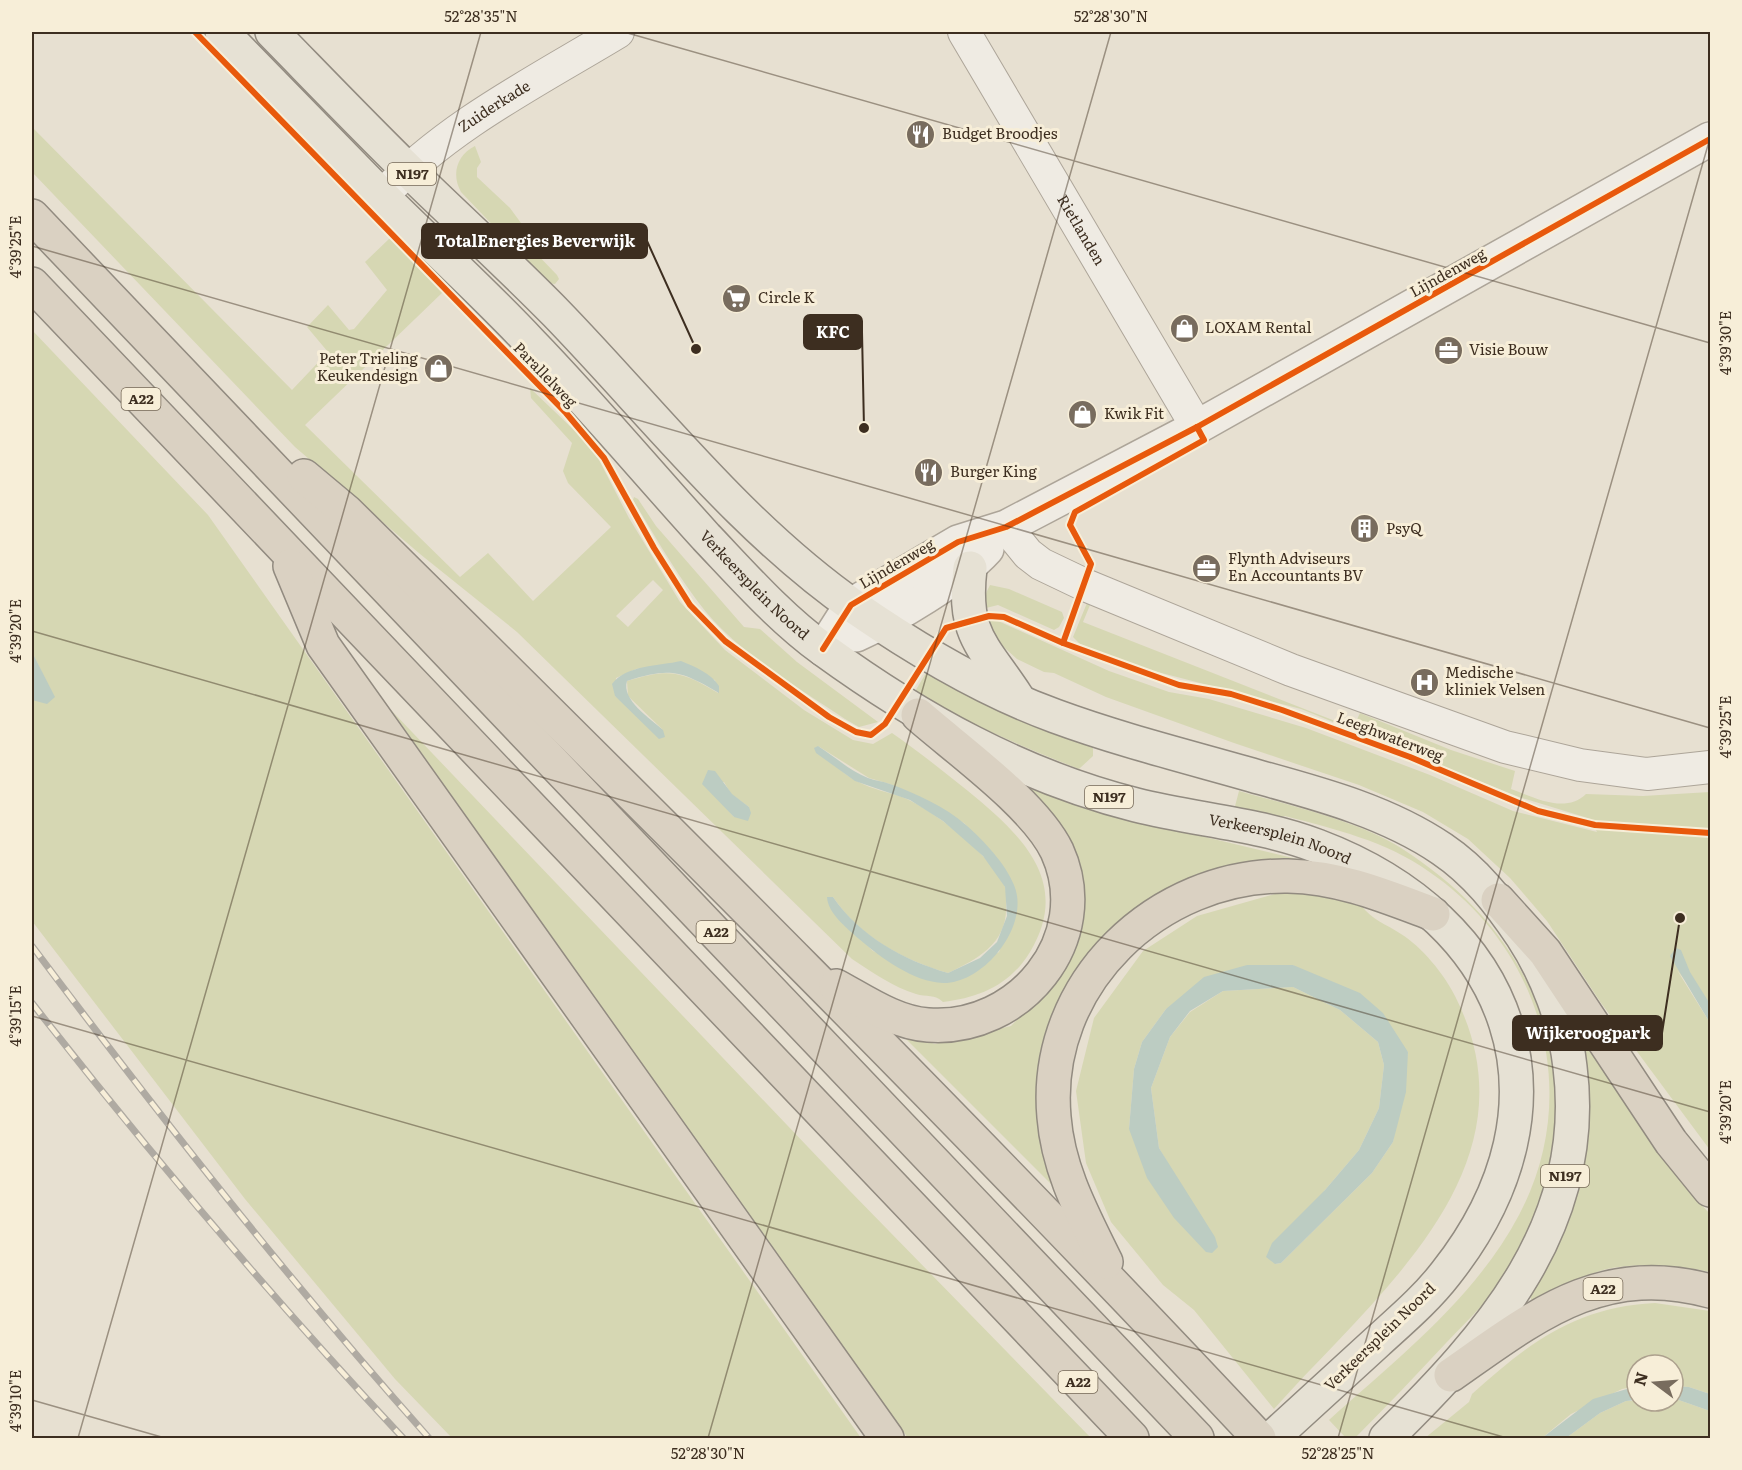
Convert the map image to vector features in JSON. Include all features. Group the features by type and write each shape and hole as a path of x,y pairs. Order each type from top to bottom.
{"highway":[{"name":"A22","path":"32,216 1197,1438"},
{"name":"A22","path":"32,284 1132,1438"},
{"name":"A22","path":"234,427 327,493 347,512 808,971 1120,1290 1259,1438"},
{"name":"A22","path":"282,548 323,645 887,1438"},
{"name":"A22","path":"808,971 898,1019 926,1025 945,1026 973,1022 1003,1010 1027,992 1045,970 1060,942 1066,912 1066,884 1058,853 1045,829 1027,809 918,715"},
{"name":"A22","path":"1120,1290 1070,1186 1058,1148 1053,1116 1055,1076 1066,1030 1087,983 1112,950 1146,920 1189,895 1242,880 1266,877 1309,878 1359,886 1433,914"},
{"path":"1498,900 1545,952 1671,1142 1710,1190"},
{"name":"A22","path":"1451,1375 1553,1306 1584,1294 1632,1284 1678,1286 1710,1291"}],"main road":[{"name":"Parallelweg","path":"222,32 382,196 528,340 604,423"},
{"name":"N197","path":"272,32 407,169 556,314 710,480 771,538 851,604 939,659 1053,716 1138,743 1319,794 1364,809 1408,829 1443,850 1474,875 1498,900 1535,956 1559,1015 1568,1050 1572,1079 1572,1133 1561,1195 1539,1250 1509,1298 1451,1375 1386,1438"},
{"name":"Verkeersplein Noord","path":"604,423 765,600 823,649 918,715 996,755 1080,788 1134,805 1312,844 1369,869 1433,914 1464,946 1504,1013 1515,1050 1516,1104 1511,1143 1502,1177 1487,1209 1447,1272 1418,1304 1272,1438"},
{"path":"970,568 968,608 973,632 980,647 1019,701"}],"street":[{"name":"Zuiderkade","path":"382,196 407,169 470,122 618,32"},
{"name":"Rietlanden","path":"964,32 1197,427"},
{"name":"Lijndenweg","path":"823,649 851,604 958,543 1006,527 1197,427 1710,140"},
{"name":"Lijndenweg","path":"823,649 880,624 970,568 1006,527"},
{"name":"Leeghwaterweg","path":"1006,527 1028,554 1041,564 1085,585 1291,670 1505,747 1580,765 1647,774 1710,767"}],"green space":[{"path":"32,127 292,390 328,352 307,327 328,305 349,330 354,329 387,290 365,262 390,238 443,292 305,425 460,577 488,553 533,601 611,527 568,483 563,471 572,443 531,398 530,388 575,431 598,458 629,518 680,602 725,650 804,710 853,740 873,744 892,733 987,807 1021,842 1034,861 1043,881 1046,903 1042,926 1030,952 1022,963 1013,973 992,988 969,997 943,1002 937,998 916,994 899,987 852,959 517,632 420,554 295,447 32,172","holes":["653,580 663,590 628,627 616,616","656,666 715,680 718,693 694,680 675,674 654,674 627,681 628,696 663,730 615,696 616,678 636,669","818,746 869,778 890,784 964,823 1000,864 1017,904 999,952 944,983 873,951 833,912 833,897 856,924 884,945 899,954 948,973 970,962 996,940 1005,918 1006,894 999,875 977,850 950,826 911,801 867,786 850,777","724,782 731,794 749,807 734,817 706,786"]},
{"path":"475,146 481,162 477,168 477,177 510,208 529,234 531,248 557,275 559,279 555,284 548,283 461,192 456,178 457,166 464,154"},
{"path":"32,330 208,515 861,1438 452,1438 395,1379 245,1199 32,921 32,697 54,697 32,652"},
{"path":"634,497 638,499 656,526 744,627 760,629 797,662 878,722 859,727 790,683 737,643 706,612 686,585 633,500"},
{"path":"990,585 1009,589 1062,612 1064,618 1059,627 1054,630 998,605 986,608 985,595"},
{"path":"1087,603 1090,605 1083,622 1353,728 1360,713 1451,750 1515,771 1511,789 1540,800 1560,804 1578,800 1586,794 1643,796 1710,792 1710,1013 1677,970 1710,1023 1710,1150 1601,1003 1547,921 1510,878 1468,839 1423,812 1359,785 1234,743 1106,697 1054,673 1044,672 1017,659 998,642 988,621 996,620 1109,671 1169,692 1209,699 1306,728 1430,775 1513,811 1597,832 1591,819 1519,797 1301,709 1142,668 1080,644 1073,637"},
{"path":"929,668 1093,746 1093,756 1079,769 995,734 934,704 914,693"},
{"path":"391,710 848,1189 1091,1438 908,1438"},
{"path":"1030,789 1155,825 1297,859 1217,870 1095,962 1050,1117 1051,1184 900,1033 935,1044 1011,1026 1055,981 1071,940"},
{"path":"1239,791 1323,815 1365,830 1401,848 1439,875 1473,906 1501,939 1524,976 1541,1015 1551,1057 1555,1102 1549,1177 1547,1188 1522,1247 1506,1275 1482,1305 1355,1438 1346,1438 1329,1420 1408,1350 1458,1300 1501,1245 1519,1215 1538,1168 1548,1120 1549,1073 1540,1026 1524,981 1499,940 1467,903 1428,871 1377,844 1341,831 1285,816 1278,818 1234,810"},
{"path":"1275,894 1311,894 1361,905 1375,918 1417,946 1439,970 1455,996 1476,1058 1478,1117 1463,1172 1435,1224 1399,1273 1274,1409 1194,1310 1163,1285 1111,1222 1086,1163 1076,1091 1094,1018 1143,951 1197,916","holes":["1293,965 1408,1052 1393,1142 1372,1173 1281,1263 1275,1264 1325,1190 1359,1150 1379,1108 1384,1065 1378,1042 1340,1010 1293,987 1223,991 1190,1012 1170,1037 1151,1088 1159,1148 1177,1179 1129,1129 1134,1069 1142,1042 1166,1009"]},
{"path":"1568,1013 1696,1199 1710,1214 1710,1272 1667,1266 1616,1267 1602,1270 1532,1302 1527,1286 1548,1252"},
{"path":"1655,1303 1710,1311 1710,1394 1685,1387 1685,1353 1625,1353 1625,1388 1571,1414 1542,1438 1425,1438 1469,1402 1472,1394 1534,1344 1577,1320 1627,1306"},
{"path":"1625,1401 1625,1413 1685,1413 1685,1402 1710,1411 1710,1438 1566,1438 1600,1413"}],"shaded area":[{"path":"32,652 55,697 47,704 32,700"},
{"path":"681,661 712,677 719,686 719,693 695,680 675,674 655,674 627,681 626,688 632,702 663,730 665,737 659,739 615,696 612,684 618,678 634,670"},
{"path":"818,746 861,775 910,792 949,812 980,838 1005,869 1014,885 1018,901 1016,917 1010,934 1000,949 974,974 959,981 943,983 932,982 909,974 868,946 834,915 827,897 833,897 856,924 884,945 931,968 948,973 980,958 997,942 1007,916 1005,887 983,856 943,821 910,800 855,781 816,753 814,748"},
{"path":"708,770 715,771 732,794 749,807 751,813 748,821 734,817 702,784"},
{"path":"1676,948 1681,950 1690,972 1710,1004 1710,1023 1670,956"},
{"path":"1247,965 1293,965 1360,993 1383,1013 1408,1052 1406,1092 1393,1142 1372,1173 1281,1263 1275,1264 1266,1257 1272,1243 1325,1190 1359,1150 1379,1108 1384,1065 1378,1042 1340,1010 1293,987 1223,991 1190,1011 1170,1037 1151,1088 1159,1148 1215,1237 1218,1247 1212,1253 1206,1252 1174,1218 1147,1178 1129,1129 1134,1069 1142,1042 1166,1009 1204,977"},
{"path":"1685,1387 1710,1394 1710,1411 1685,1402"},
{"path":"1625,1390 1625,1401 1600,1413 1566,1438 1542,1438 1593,1399"}],"railway":[{"path":"32,946 275,1258 429,1438"},
{"path":"32,1003 213,1225 306,1332 403,1438"}],"cycle path":[{"path":"195,32 566,413 604,458 654,548 690,605 725,641 829,717 856,732 871,735 885,724 946,628 989,616 1004,617 1063,643 1179,685 1231,694 1282,710 1410,757 1538,811 1595,825 1710,833"},
{"path":"823,649 851,605 958,542 1006,527 1197,427 1710,139"},
{"path":"1063,643 1091,564 1070,525 1075,512 1204,440 1197,427"}],"place":[{"name":"Budget Broodjes","path":"921,134"},
{"name":"Circle K","path":"737,298"},
{"name":"LOXAM Rental","path":"1184,328"},
{"name":"TotalEnergies Beverwijk","path":"696,349"},
{"name":"Visie Bouw","path":"1448,350"},
{"name":"Peter Trieling Keukendesign","path":"439,368"},
{"name":"Kwik Fit","path":"1083,414"},
{"name":"KFC","path":"864,428"},
{"name":"Burger King","path":"929,472"},
{"name":"PsyQ","path":"1365,529"},
{"name":"Flynth Adviseurs En Accountants BV","path":"1207,568"},
{"name":"Medische kliniek Velsen","path":"1424,682"},
{"name":"Wijkeroogpark","path":"1680,918"}]}
